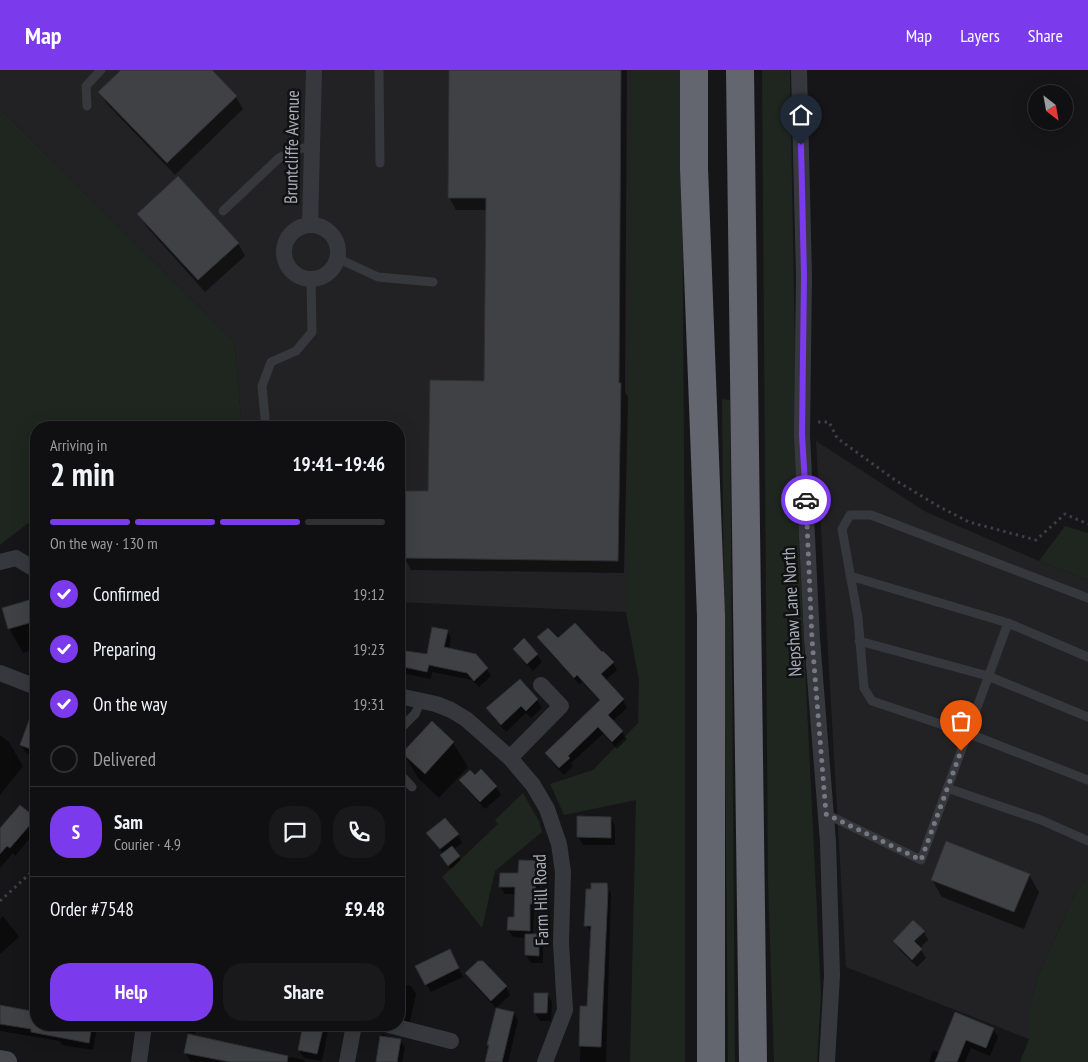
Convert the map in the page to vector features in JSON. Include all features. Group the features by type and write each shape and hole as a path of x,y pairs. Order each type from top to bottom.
{"highway":[{"path":"694,70 694,168 711,616 711,1062"},
{"path":"740,70 753,1062"}],"main road":[{"path":"0,1061 6,1062"}],"street":[{"name":"Bruntcliffe Avenue","path":"310,225 314,70"},
{"name":"Nepshaw Lane North","path":"799,70 804,276 802,422 812,639 826,814 832,975 827,1062"},
{"name":"Bruntcliffe Avenue","path":"311,279 301,277 292,272 286,263 284,252 286,242 300,227 310,225 321,227 330,233 336,241 337,258"},
{"path":"311,279 322,276 330,271 337,258"},
{"path":"0,562 16,558 30,566"},
{"path":"0,673 30,685"},
{"path":"510,758 561,706 541,685"},
{"name":"Farm Hill Road","path":"405,697 444,707 459,714 510,758 533,785 547,809 559,844 563,872 561,943 565,1010 545,1062"},
{"path":"405,1029 451,1041"},
{"path":"139,1062 143,1031"},
{"path":"348,1062 353,1031"}],"lane":[{"path":"87,106 86,86 101,70"},
{"path":"379,70 380,163"},
{"path":"223,211 279,158 296,149 312,147"},
{"path":"337,258 378,277 433,282"},
{"path":"265,421 262,386 271,362 296,351 312,332 311,279"},
{"path":"1088,598 871,515 850,515 842,529 858,618 864,688 872,701 967,733 1088,780"},
{"path":"850,576 1008,622 1088,657"},
{"path":"826,814 921,860 1008,622"},
{"path":"859,641 988,676 1088,717"},
{"path":"405,725 415,714 421,700"},
{"path":"405,779 412,786"},
{"path":"947,788 1041,820 1088,841"}],"path":[{"path":"802,422 829,422 837,438 888,475 938,506 969,522 1036,540 1065,514 1088,524"},
{"path":"0,901 30,874"}],"shaded area":[{"path":"0,70 632,70 632,457 626,612 405,602 405,421 241,421 234,341 0,109"},
{"path":"632,70 680,70 685,615 685,1062 630,1062 636,800 564,815 550,784 593,770 638,723 639,680 626,612"},
{"path":"762,70 790,70 798,520 821,995 817,1062 774,1062 768,882"},
{"path":"0,109 234,341 241,421 30,421 30,522 0,545"},
{"path":"722,399 730,400 735,1062 728,1062"},
{"path":"816,441 926,512 1088,580 1088,875 1075,894 1037,978 1029,1009 1029,1039 846,967"},
{"path":"1065,526 1088,533 1088,580 1039,561"},
{"path":"523,793 539,821 542,832 495,871 482,928 442,877 498,824 495,820"},
{"path":"1088,875 1088,1062 1020,1062 1029,1039 1029,1009 1037,978 1075,894"}],"building":[{"path":"121,70 212,70 237,96 167,163 98,92"},
{"path":"449,70 621,70 619,383 621,383 618,561 405,558 405,491 428,491 430,380 484,381 486,198 448,198"},
{"path":"178,176 239,243 198,280 137,214"},
{"path":"30,600 30,623 8,629 2,608"},
{"path":"575,623 614,662 601,674 624,699 608,715 623,731 612,742 598,727 568,756 570,758 559,768 545,753 600,700 577,675 574,678 537,637 548,628 558,638"},
{"path":"432,627 448,630 444,647 476,654 488,668 474,681 467,673 429,665 427,672 405,667 405,651 427,654"},
{"path":"524,638 538,654 527,664 513,649"},
{"path":"520,679 538,699 526,711 521,706 501,725 486,708"},
{"path":"30,718 30,749 20,745"},
{"path":"432,721 454,742 425,774 405,756 405,750"},
{"path":"481,769 497,786 480,802 459,780 470,770 475,775"},
{"path":"20,805 30,813 30,825 10,848 7,846 0,854 0,828"},
{"path":"577,816 611,817 611,838 577,837"},
{"path":"445,818 459,834 440,849 426,833"},
{"path":"946,841 1030,874 1014,912 931,880"},
{"path":"452,846 460,856 448,866 440,855"},
{"path":"519,860 542,861 542,875 536,875 535,904 530,904 530,931 507,930 508,917 514,917 515,887 499,887 500,873 518,873"},
{"path":"591,883 607,883 608,890 601,1047 579,1046 580,1006 587,1006 591,926 584,926 586,889 591,889"},
{"path":"913,920 925,931 914,941 922,949 912,960 893,941"},
{"path":"525,934 539,934 539,956 525,955"},
{"path":"450,949 459,968 425,985 415,966"},
{"path":"478,961 483,961 507,986 491,1001 465,973"},
{"path":"534,993 548,993 547,1013 534,1013"},
{"path":"0,1005 30,1011 30,1029 0,1024"},
{"path":"496,1008 514,1012 502,1062 485,1062 489,1045 487,1045"},
{"path":"955,1012 994,1028 986,1048 966,1040 957,1062 935,1062"},
{"path":"31,1031 91,1031 89,1043"},
{"path":"302,1031 323,1031 317,1054 298,1050"},
{"path":"188,1034 288,1056 287,1062 230,1062 184,1053"},
{"path":"380,1036 401,1039 397,1062 376,1062"}],"way so far":[{"path":"806,500 812,639 826,814 921,860 961,751"}],"route":[{"path":"801,145 804,276 802,435 806,500"}]}
